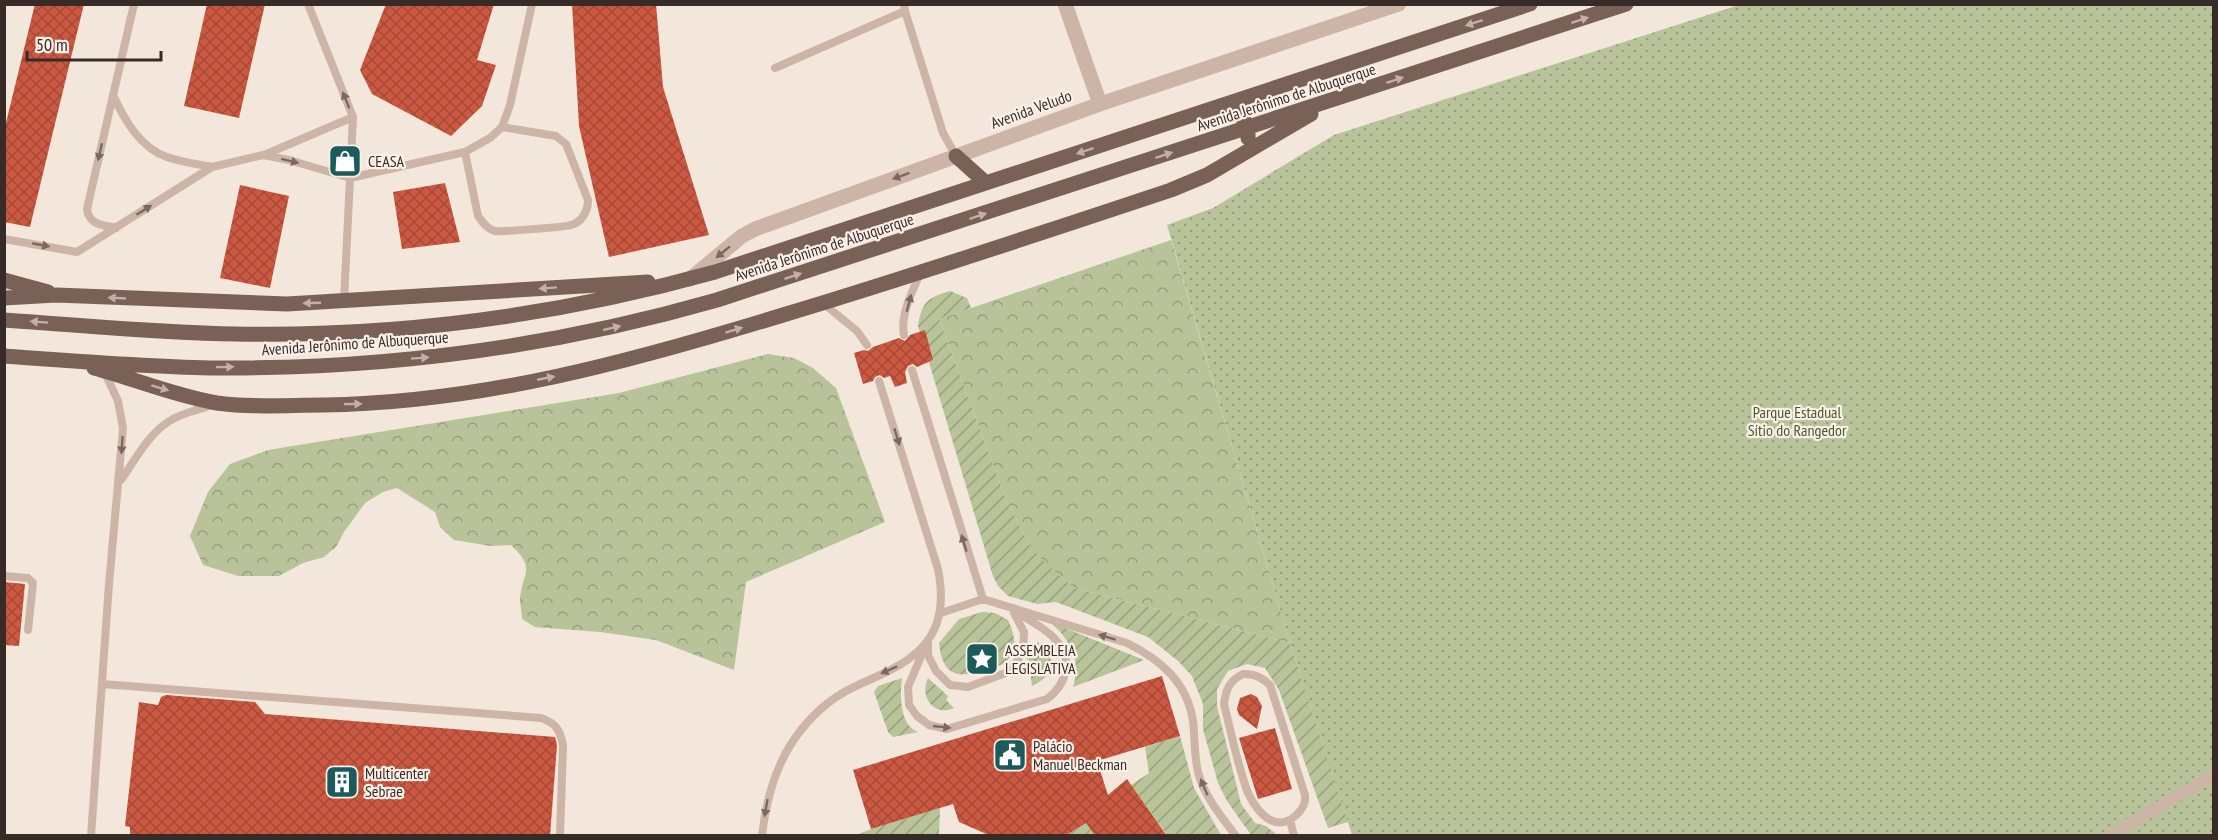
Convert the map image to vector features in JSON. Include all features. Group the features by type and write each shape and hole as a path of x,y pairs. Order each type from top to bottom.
{"main road":[{"name":"Avenida Jerônimo de Albuquerque","path":"4,320 235,334 378,330 453,324 581,304 690,279 1530,4"},
{"name":"Avenida Jerônimo de Albuquerque","path":"4,356 218,368 364,362 442,356 584,334 648,320 717,300 1626,4"},
{"path":"62,360 198,399 219,403 264,405 362,404 456,395 609,365 662,352 822,303 1171,190 1207,174 1339,98"},
{"path":"1220,106 1239,113 1248,128 1246,144 1235,158"},
{"path":"956,156 986,183"},
{"path":"4,279 56,295"},
{"name":"Avenida Jerônimo de Albuquerque","path":"56,295 261,304 344,301 690,279"},
{"path":"4,298 56,295"}],"street":[{"path":"1065,4 1100,104"},
{"name":"Avenida Veludo","path":"690,279 742,236 754,229 1100,104 1399,4"},
{"path":"2109,836 2214,775"}],"lane":[{"path":"116,228 96,224 87,209 134,4"},
{"path":"308,4 353,117 344,301"},
{"path":"263,155 289,160 350,178 465,152 490,138 502,127 510,105 532,4"},
{"path":"775,68 905,8 943,133 956,156"},
{"path":"113,95 129,125 150,147 167,157 212,167"},
{"path":"4,239 77,252 212,167 263,155 353,117"},
{"path":"465,152 478,216 483,224 496,231 572,225 583,217 588,210 588,200 566,144 556,136 502,127"},
{"path":"904,335 902,324 920,272"},
{"path":"822,303 857,331 867,345"},
{"path":"912,370 983,599"},
{"path":"91,836 123,428 118,401 104,371"},
{"path":"879,381 942,587 941,614 914,668 908,687 909,705 917,716 929,725 947,729 1047,699 1056,692 1065,680 1067,667 1064,654 1057,641 1045,630 1011,608"},
{"path":"120,481 152,435 160,428 176,417 219,403"},
{"path":"4,576 28,578 33,583 28,630"},
{"path":"941,614 983,599 1127,643 1146,653 1179,683 1188,700 1193,722 1198,772 1209,798 1236,836"},
{"path":"928,640 928,655 936,671 950,685 968,687 1011,672 1023,651 1024,632 1011,608"},
{"path":"762,836 765,805 773,778 783,756 813,717 827,703 847,689 900,665 928,640"},
{"path":"1243,674 1254,674 1263,678 1270,685 1306,802 1303,809 1290,819 1279,823 1270,820 1256,807 1248,793 1224,704 1226,689 1233,678 1243,674"},
{"path":"102,684 529,717 548,721 560,731 563,745 560,836"},
{"path":"1290,819 1294,836"}],"green space":[{"name":"Parque Estadual Sítio do Rangedor","path":"1739,5 2213,5 2213,835 1352,835 1290,643 1167,225 1213,208 1334,135"},
{"path":"1171,240 1290,643 1074,588 1046,565 1029,544 1005,497 939,319"},
{"path":"950,291 967,298 971,308 939,319 1005,497 1029,544 1047,565 1074,588 1290,643 1348,822 1328,828 1279,690 1265,668 1247,664 1228,671 1217,689 1217,706 1241,804 1255,823 1266,826 1277,835 1251,835 1227,801 1218,783 1203,729 1203,704 1192,676 1178,661 1148,637 1056,602 1037,604 1008,596 998,586 993,576 918,326 921,311 927,302"},
{"path":"768,354 794,358 813,368 836,388 885,522 746,582 734,670 656,640 600,632 535,627 522,619 520,599 526,566 519,553 511,545 491,546 454,540 440,527 435,512 397,488 383,492 365,503 336,547 324,557 303,563 279,576 238,576 203,565 190,536 208,492 230,464 268,450 619,393"},
{"path":"982,612 995,613 1008,620 1014,640 1013,652 1006,662 995,667 977,673 954,673 944,663 939,643 959,619"},
{"path":"1050,622 1144,660 1073,687 1075,659 1068,643"},
{"path":"1038,642 1049,655 1052,667 1046,677 1032,686 1029,661 1025,657"},
{"path":"902,678 901,700 904,716 907,723 918,732 893,737 888,732 874,692 878,686"},
{"path":"928,678 948,696 946,700 954,708 940,710 930,704 925,692"},
{"path":"1180,736 1194,788 1221,835 1167,835 1131,785 1149,773 1145,747"},
{"path":"940,808 939,835 857,835 871,829"},
{"path":"1086,823 1095,836 1065,836"}],"building":[{"path":"35,4 84,4 30,227 4,222 4,131"},
{"path":"207,4 265,4 239,118 184,106"},
{"path":"386,4 494,4 477,60 496,65 482,106 451,136 372,94 360,70"},
{"path":"572,4 656,4 663,87 709,235 609,257 579,126"},
{"path":"445,183 460,242 402,249 393,192"},
{"path":"240,185 289,196 270,288 220,278"},
{"path":"925,330 933,360 917,367 913,364 908,366 905,372 907,383 895,387 890,376 884,378 880,375 873,381 863,384 854,353 868,351 899,338 905,341 910,335"},
{"path":"4,582 25,584 19,646 4,645"},
{"name":"Palácio Manuel Beckman","path":"1162,676 1180,736 1097,761 1108,795 1127,779 1167,836 1095,836 1086,823 1065,836 991,836 959,822 953,804 871,829 853,770"},
{"path":"1251,694 1257,697 1262,706 1257,729 1239,715 1237,709 1240,698"},
{"name":"Multicenter Sebrae","path":"166,695 255,702 265,714 555,737 557,745 550,836 130,836 130,827 125,826 139,702 158,705 161,697"},
{"path":"1275,728 1292,789 1258,799 1239,738"}],"place":[{"name":"CEASA","path":"345,161"},
{"name":"ASSEMBLEIA LEGISLATIVA","path":"982,659"},
{"name":"Palácio Manuel Beckman","path":"1010,755"},
{"name":"Multicenter Sebrae","path":"342,782"}]}
